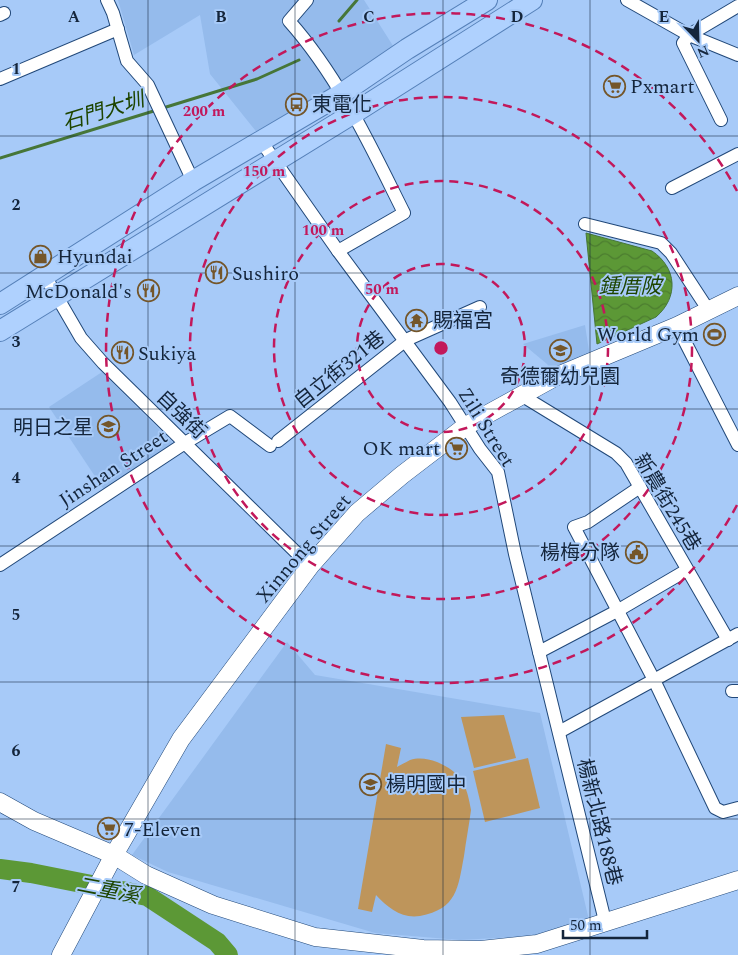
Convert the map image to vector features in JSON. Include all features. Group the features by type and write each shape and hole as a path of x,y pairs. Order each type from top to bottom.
{"main road":[{"path":"0,304 193,181 341,94 407,49 487,0"},
{"path":"0,331 532,0"}],"street":[{"path":"107,0 113,13 127,61 148,85 193,181"},
{"path":"307,0 288,21 305,40 354,112 404,213 338,251"},
{"path":"627,0 689,35 738,55"},
{"path":"720,120 683,43 689,35 738,6"},
{"path":"0,78 118,29"},
{"name":"Zili Street","path":"260,141 338,251 406,340 480,449 498,472 515,554 559,732"},
{"path":"672,188 738,154"},
{"path":"586,224 661,243 671,253 709,311"},
{"name":"自強街","path":"45,276 81,338 103,363 310,566"},
{"name":"Xinnong Street","path":"62,955 114,855 180,739 310,566 364,506 466,426 555,377 677,326 738,296"},
{"name":"自立街321巷","path":"274,443 406,340 480,307"},
{"path":"677,326 738,445"},
{"name":"新農街245巷","path":"521,396 616,453 626,463 687,570 733,637"},
{"name":"Jinshan Street","path":"0,565 230,416 274,443"},
{"path":"640,487 588,522 574,527 654,680 715,808 724,812 738,808"},
{"path":"539,652 617,611 687,570"},
{"path":"559,732 733,637"},
{"name":"楊新北路188巷","path":"559,732 604,922"},
{"path":"0,802 34,821 114,855 146,875 214,905 315,936 423,952 482,950 537,944 738,880"}],"shaded area":[{"path":"118,0 364,0 395,49 259,135 210,74 200,15 134,55"},
{"name":"奇德爾幼兒園","path":"585,325 590,357 552,372 547,364 523,344"},
{"name":"明日之星","path":"102,372 176,446 106,493 49,407"},
{"name":"楊明國中","path":"287,642 315,675 540,713 589,920 535,936 460,940 375,933 168,872 132,855"},
{"path":"504,715 516,758 474,768 461,717"},
{"path":"386,744 401,748 397,767 410,760 427,759 452,770 465,786 471,810 460,878 454,895 442,908 420,916 407,916 396,912 376,895 372,912 358,909"},
{"path":"528,758 540,808 485,822 473,771"}],"water":[{"name":"鍾厝陂","path":"586,233 652,251 666,266 672,283 669,301 656,317 597,344"}],"waterway":[{"name":"石門大圳","path":"339,21 357,0"},
{"name":"石門大圳","path":"163,108 257,79 299,60"},
{"name":"石門大圳","path":"0,158 157,110"},
{"name":"二重溪","path":"0,869 31,873 147,896 217,942 228,955"}],"place":[{"name":"Pxmart","path":"614,86"},
{"name":"東電化","path":"296,104"},
{"name":"Hyundai","path":"41,256"},
{"name":"Sushiro","path":"216,273"},
{"name":"McDonald's","path":"148,291"},
{"name":"賜福宮","path":"417,320"},
{"name":"World Gym","path":"715,334"},
{"name":"奇德爾幼兒園","path":"560,350"},
{"name":"Sukiya","path":"122,353"},
{"name":"明日之星","path":"109,427"},
{"name":"OK mart","path":"456,448"},
{"name":"楊梅分隊","path":"636,552"},
{"name":"楊明國中","path":"370,784"},
{"name":"7-Eleven","path":"108,829"}]}
